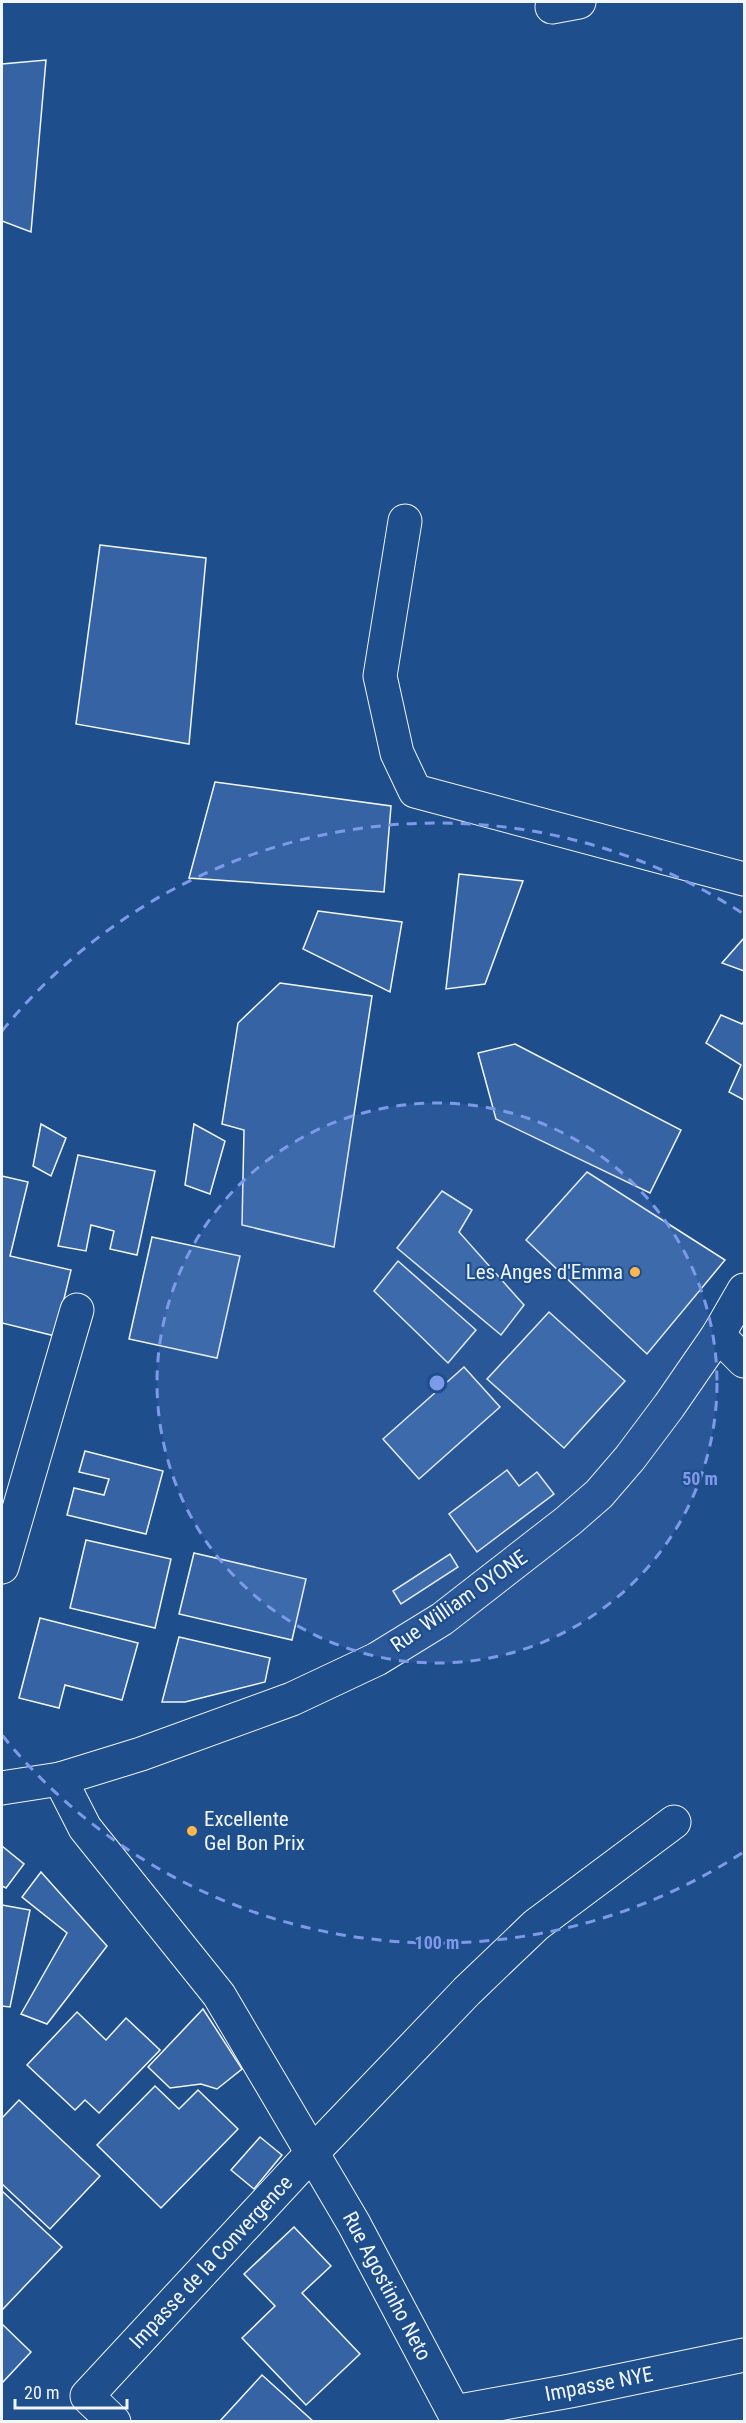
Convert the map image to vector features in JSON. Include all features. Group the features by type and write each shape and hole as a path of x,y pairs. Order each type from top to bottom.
{"street":[{"path":"405,521 380,676 397,753 415,791 744,879"},
{"name":"Rue William OYONE","path":"2,1788 60,1779 141,1754 292,1699 377,1659 442,1619 568,1521 599,1494 663,1414 718,1335 744,1290"},
{"path":"2,1567 76,1310"},
{"path":"718,1335 744,1361"},
{"name":"Rue Agostinho Neto","path":"60,1779 85,1828 219,1995 396,2300 456,2416"},
{"path":"312,2153 467,1991 536,1925 674,1822"},
{"name":"Impasse de la Convergence","path":"114,2421 87,2396 312,2153"},
{"name":"Impasse NYE","path":"456,2416 744,2355"}],"building":[{"path":"46,60 31,232 2,221 2,64"},
{"path":"100,545 206,558 189,744 76,724"},
{"path":"215,782 391,806 384,892 189,878"},
{"path":"459,874 523,881 485,984 446,989"},
{"path":"318,911 402,922 390,992 303,949"},
{"path":"744,938 744,971 722,963"},
{"path":"280,983 372,996 334,1247 242,1225 244,1130 222,1124 238,1023"},
{"path":"721,1015 742,1024 744,1021 744,1100 729,1092 741,1065 706,1043"},
{"path":"515,1044 681,1130 650,1193 496,1119 478,1053"},
{"path":"41,1124 66,1138 51,1176 33,1166"},
{"path":"194,1124 225,1141 210,1194 185,1185"},
{"path":"78,1155 155,1171 137,1255 110,1249 114,1231 91,1225 86,1251 58,1246"},
{"path":"587,1172 725,1260 647,1354 526,1240"},
{"path":"2,1176 28,1182 10,1256 71,1270 55,1336 2,1323"},
{"path":"442,1191 472,1210 459,1232 524,1305 501,1335 397,1248"},
{"path":"152,1237 240,1256 217,1358 129,1339"},
{"path":"398,1261 476,1330 448,1363 374,1291"},
{"path":"549,1312 625,1381 564,1448 487,1379"},
{"path":"464,1367 500,1407 419,1479 383,1439"},
{"path":"85,1451 163,1471 146,1534 67,1515 74,1488 104,1495 109,1479 79,1472"},
{"path":"507,1470 519,1486 537,1472 554,1494 477,1552 449,1514"},
{"path":"86,1540 171,1559 155,1628 70,1608"},
{"path":"194,1553 306,1579 292,1640 179,1614"},
{"path":"450,1554 458,1567 401,1604 393,1591"},
{"path":"40,1618 138,1643 122,1700 65,1685 59,1708 19,1698"},
{"path":"179,1637 270,1658 265,1682 185,1702 162,1702"},
{"path":"2,1846 24,1864 6,1888 2,1886"},
{"path":"41,1872 107,1946 47,2024 21,2014 67,1933 22,1897"},
{"path":"2,1905 30,1910 10,2007 2,2006"},
{"path":"203,2009 242,2069 217,2089 201,2084 170,2088 148,2067"},
{"path":"77,2012 106,2040 126,2018 160,2050 99,2113 85,2100 75,2110 27,2065"},
{"path":"155,2086 179,2109 198,2090 238,2129 161,2208 97,2145"},
{"path":"19,2100 100,2176 50,2229 2,2184 2,2118"},
{"path":"260,2137 282,2155 254,2189 231,2170"},
{"path":"2,2191 62,2247 2,2310"},
{"path":"294,2227 331,2266 302,2293 360,2354 306,2405 242,2338 275,2306 244,2274"},
{"path":"2,2324 31,2352 2,2383"},
{"path":"262,2375 314,2422 219,2422"}],"place":[{"name":"Les Anges d'Emma","path":"635,1272"},
{"name":"Excellente Gel Bon Prix","path":"192,1831"}]}
